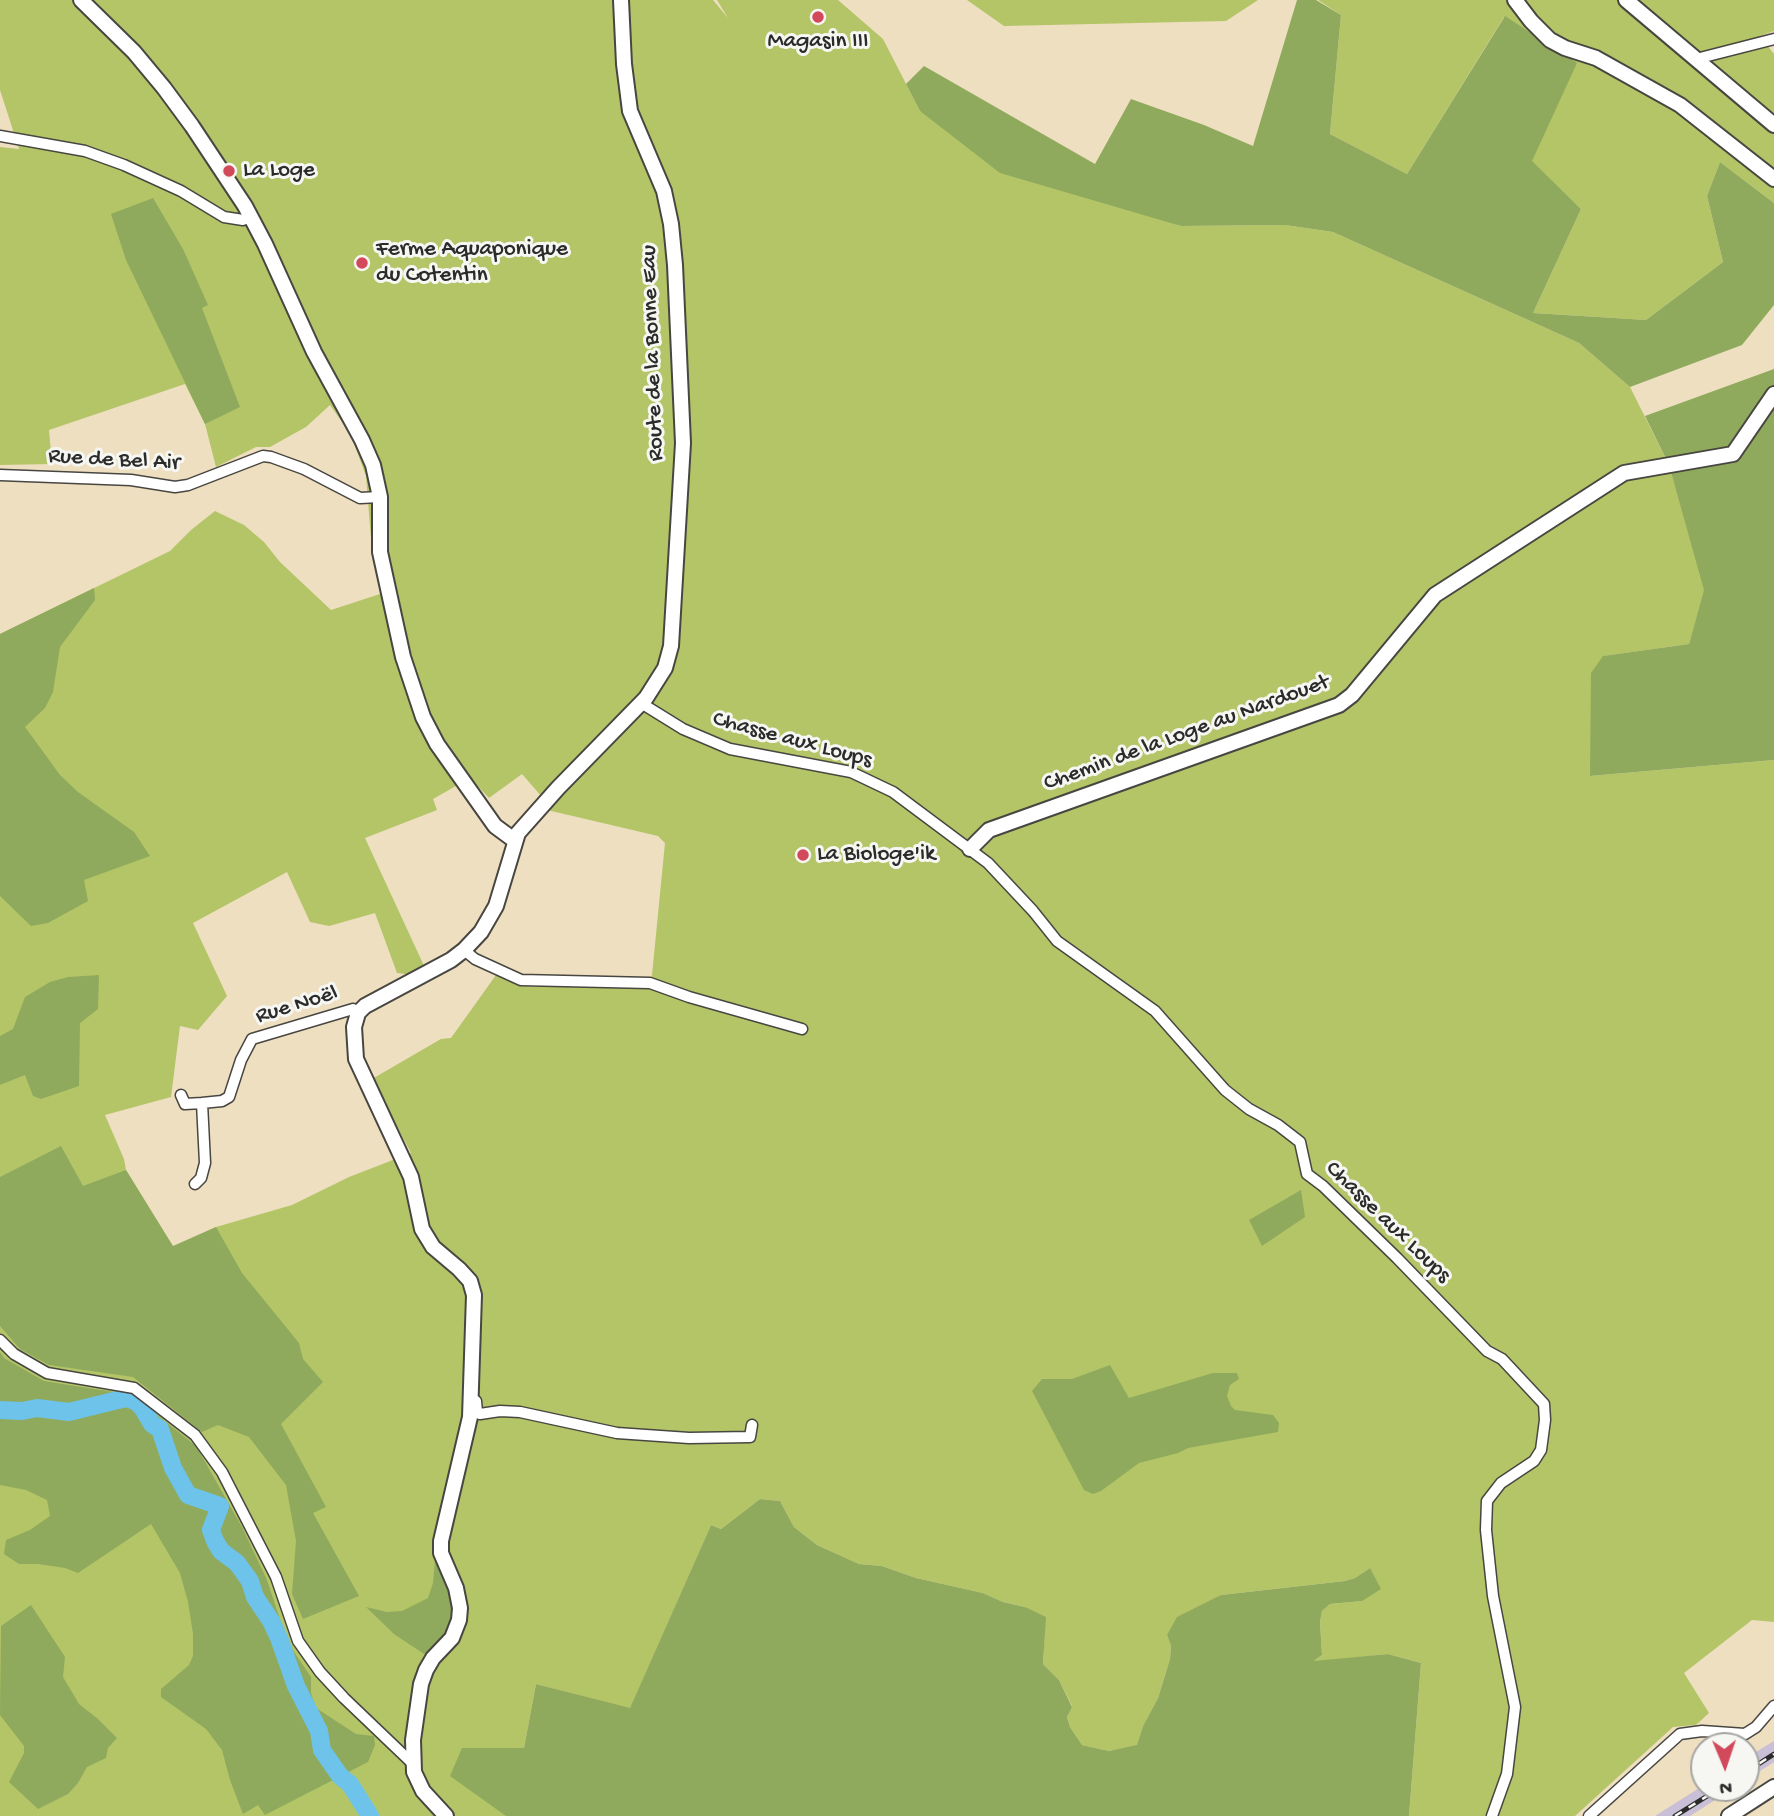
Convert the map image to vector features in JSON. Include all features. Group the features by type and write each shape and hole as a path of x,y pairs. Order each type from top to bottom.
{"street":[{"path":"81,0 134,52 164,88 250,216 314,352 369,455 376,475 380,496 380,552 403,657 416,700 446,758 498,830 514,840 496,906 481,932 451,960 365,1006 358,1013 353,1036 356,1059 411,1177 422,1229 433,1247 459,1269 473,1287 475,1299 470,1417 441,1541 441,1553 456,1588 460,1608 459,1620 452,1638 433,1658 421,1684 412,1763 424,1791 446,1816"},
{"name":"Route de la Bonne Eau","path":"514,840 544,803 641,703 661,674 671,646 682,461 682,388 671,223 664,191 630,111 624,64 621,0"},
{"path":"1515,0 1550,40 1564,48 1596,58 1680,105 1774,179"},
{"path":"1626,0 1774,125"},
{"path":"1696,59 1774,39"},
{"path":"0,136 85,151 181,191 224,217 243,220 250,216"},
{"name":"Chemin de la Loge au Nardouet","path":"970,849 989,831 1339,705 1352,695 1434,596 1624,473 1734,454 1774,394"},
{"name":"Rue de Bel Air","path":"0,475 131,480 176,486 188,485 263,456 304,469 360,498 380,496"},
{"name":"Chasse aux Loups","path":"641,703 682,729 730,749 851,772 893,792 970,849 997,872 1057,941 1156,1010 1225,1090 1249,1110 1284,1129 1300,1142 1307,1174 1323,1186 1397,1258 1487,1351 1502,1359 1544,1404 1541,1450 1534,1461 1501,1483 1488,1501 1486,1530 1493,1595 1515,1707 1507,1774 1492,1816"},
{"path":"464,950 475,959 521,980 650,983 689,998 802,1029"},
{"name":"Rue Noël","path":"202,1102 222,1101 229,1097 241,1060 254,1037 353,1009 358,1013"},
{"path":"181,1095 185,1104 202,1102 205,1163 201,1178 195,1184"},
{"path":"0,1339 14,1354 47,1373 134,1388 195,1435 222,1472 276,1577 298,1641 320,1672 344,1698 412,1763"},
{"path":"472,1385 477,1412 480,1415 500,1411 520,1412 617,1433 689,1438 750,1437 752,1425"},
{"path":"1589,1816 1680,1734 1702,1731 1745,1734 1756,1727 1774,1706"},
{"path":"1729,1816 1774,1787"}],"shaded area":[{"path":"1774,1741 1774,1762 1760,1771 1760,1750"},
{"path":"1690,1794 1690,1802 1712,1802 1690,1816 1655,1816"}],"green space":[{"path":"0,0 713,0 728,18 717,0 838,0 883,39 920,111 1180,226 1285,225 1333,232 1579,343 1630,387 1669,465 1705,588 1689,644 1604,656 1590,776 1774,760 1774,1622 1752,1620 1684,1673 1709,1713 1696,1725 1673,1727 1575,1816 1409,1816 1421,1663 1388,1654 1313,1662 1322,1655 1322,1611 1330,1604 1362,1601 1370,1568 1345,1581 1221,1595 1167,1635 1171,1646 1170,1659 1158,1698 1143,1726 1137,1746 1109,1751 1082,1745 1067,1717 1072,1706 1059,1680 1043,1664 1045,1626 1025,1607 1003,1602 983,1593 916,1578 882,1566 859,1564 817,1545 794,1527 780,1501 760,1499 721,1529 711,1525 630,1709 536,1684 524,1748 506,1816 0,1816 0,634 170,551 215,511 244,525 264,542 280,562 331,610 383,593 372,551 366,476 350,433 330,405 306,427 270,447 256,447 216,467 205,424 185,384 49,430 52,464 0,465 0,147 19,149 0,90","holes":["522,774 542,797 547,810 658,836 665,843 652,975 646,987 532,987 496,975 451,1038 441,1039 372,1079 411,1153 349,1177 292,1205 216,1227 173,1247 126,1170 105,1115 171,1097 180,1026 198,1030 227,996 193,923 287,872 310,922 329,926 375,913 397,973 413,975 425,968 365,838 437,810 433,799 470,778 489,798"]},
{"path":"967,0 1258,0 1226,21 1004,26"},
{"path":"1297,0 1316,0 1341,15 1330,134 1407,174 1505,16 1577,63 1532,161 1581,209 1533,313 1646,320 1723,262 1707,196 1720,162 1774,203 1774,305 1742,345 1630,387 1579,343 1333,232 1285,225 1181,226 1000,173 920,111 906,84 924,66 1095,164 1131,99 1253,146"},
{"path":"1318,0 1774,0 1774,31 1760,36 1774,54 1774,203 1720,162 1707,196 1723,262 1646,320 1533,313 1581,209 1531,161 1504,17 1407,174 1330,134 1341,15"},
{"path":"153,198 183,249 208,305 202,308 240,407 205,424 126,260 111,214"},
{"path":"1774,369 1774,760 1590,776 1591,673 1603,656 1689,644 1704,590 1669,465 1645,416"},
{"path":"94,588 95,600 60,647 53,692 45,708 25,727 60,775 78,792 134,832 150,856 84,880 88,901 48,923 31,926 0,896 0,634"},
{"path":"99,975 98,1009 80,1023 79,1086 41,1099 33,1096 25,1075 0,1085 0,1036 13,1029 25,997 50,982 68,977"},
{"path":"61,1146 83,1186 126,1170 173,1246 216,1227 242,1273 299,1343 303,1359 323,1382 281,1424 326,1507 313,1513 359,1596 303,1619 292,1594 296,1541 286,1485 249,1437 218,1425 202,1432 133,1377 49,1365 20,1349 0,1326 0,1177"},
{"path":"1301,1190 1305,1217 1262,1246 1249,1220"},
{"path":"0,1352 4,1358 44,1381 132,1395 196,1446 242,1527 267,1580 288,1643 311,1677 311,1693 316,1708 356,1734 374,1736 375,1745 368,1762 265,1815 258,1805 243,1814 222,1750 206,1729 161,1697 161,1689 189,1665 193,1656 193,1634 180,1573 151,1524 78,1573 65,1568 19,1564 4,1554 6,1540 30,1530 50,1516 47,1500 26,1490 0,1485"},
{"path":"1110,1365 1129,1398 1213,1373 1237,1373 1239,1379 1230,1385 1227,1396 1231,1406 1235,1410 1273,1415 1279,1423 1278,1432 1188,1448 1139,1463 1093,1494 1084,1490 1032,1391 1042,1379 1072,1379"},
{"path":"760,1499 780,1501 794,1527 817,1545 859,1564 882,1566 916,1578 983,1593 1046,1617 1043,1664 1059,1680 1072,1707 1067,1717 1070,1727 1082,1745 1109,1751 1137,1745 1143,1726 1158,1698 1170,1659 1171,1646 1167,1635 1177,1617 1221,1595 1345,1581 1370,1568 1381,1589 1362,1601 1330,1604 1322,1611 1322,1655 1314,1661 1388,1654 1421,1663 1409,1816 506,1816 450,1776 462,1748 524,1748 536,1684 630,1708 711,1525 721,1529"},
{"path":"435,1561 446,1583 452,1614 445,1636 427,1656 394,1634 366,1607 387,1612 402,1611 428,1598 433,1583"},
{"path":"31,1605 65,1657 63,1677 79,1704 117,1738 108,1748 106,1758 87,1767 68,1794 38,1809 9,1782 24,1753 24,1746 0,1715 1,1626"}],"waterway":[{"path":"0,1410 22,1411 37,1408 69,1412 126,1398 142,1407 152,1424 160,1429 173,1468 188,1495 220,1506 211,1530 215,1541 250,1581 255,1597 279,1638 296,1686 319,1731 322,1750 340,1776 350,1784 370,1816"}],"railway":[{"path":"1760,1763 1774,1754"},
{"path":"1675,1816 1698,1802"}],"place":[{"name":"Magasin III","path":"818,17"},
{"name":"La Loge","path":"229,171"},
{"name":"Ferme Aquaponique du Cotentin","path":"362,263"},
{"name":"La Biologe'ik","path":"803,855"}]}
